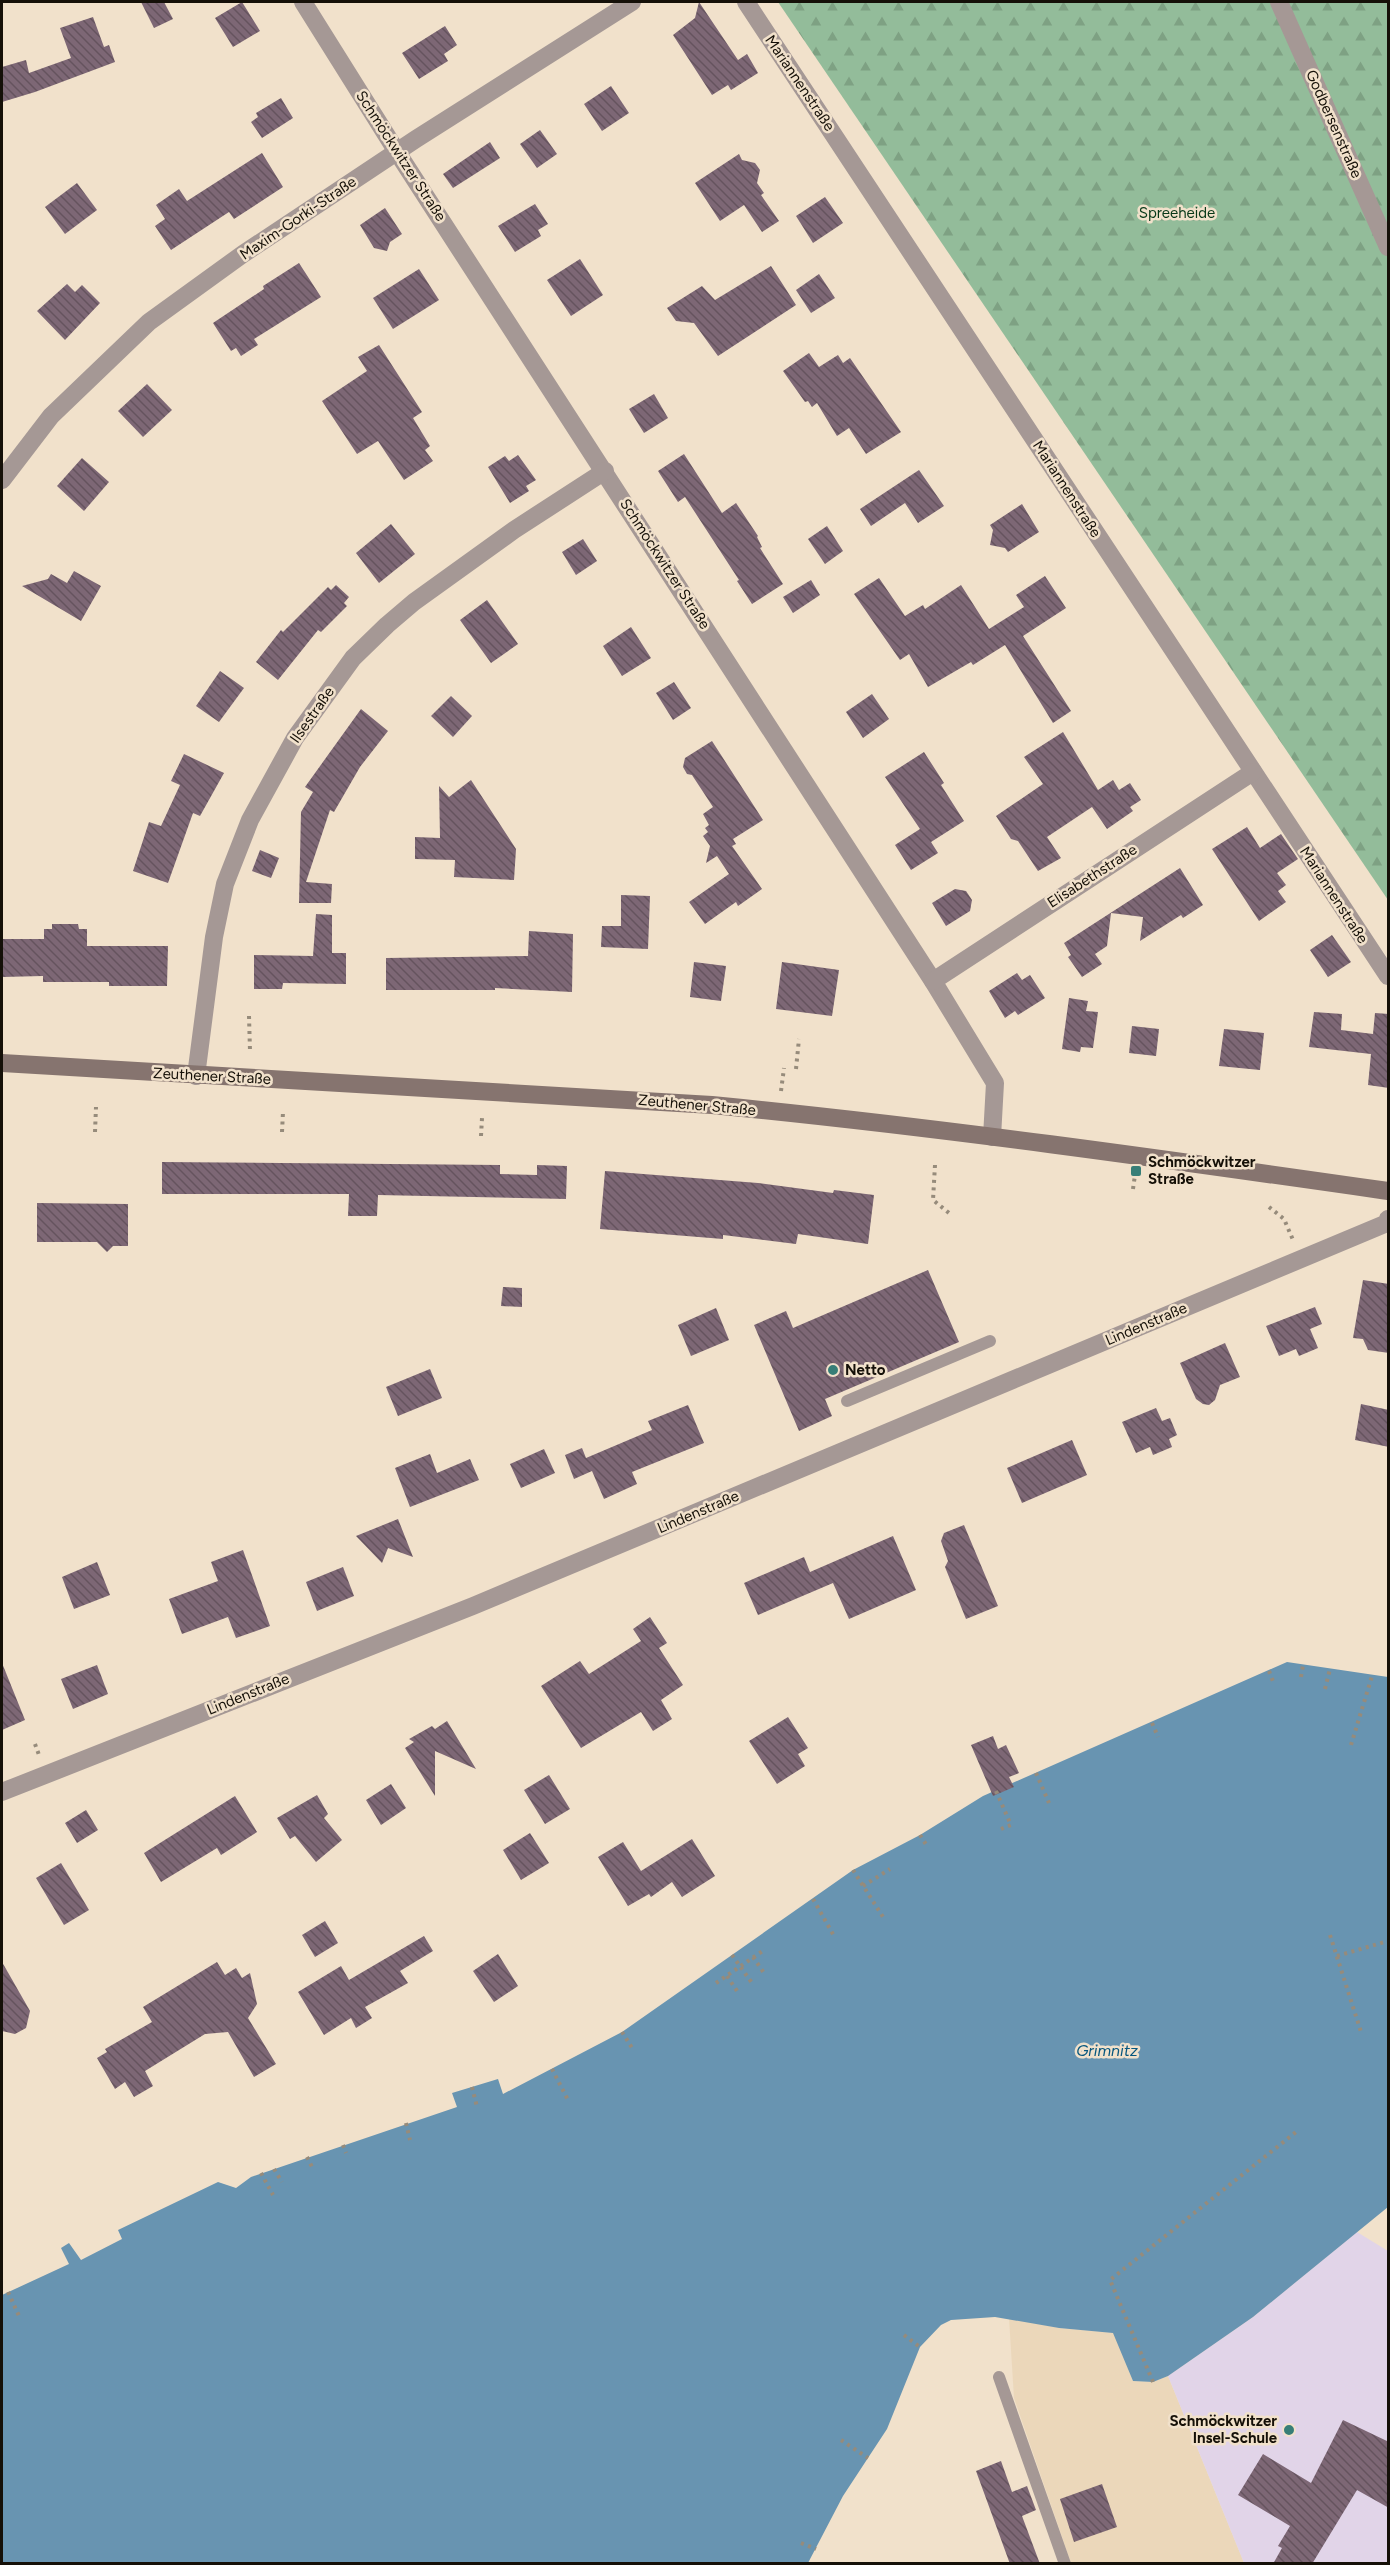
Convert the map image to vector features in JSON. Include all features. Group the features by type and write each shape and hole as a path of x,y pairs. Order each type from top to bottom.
{"main road":[{"name":"Zeuthener Straße","path":"2,1063 712,1105 818,1115 992,1137 1389,1191"}],"street":[{"name":"Schmöckwitzer Straße","path":"303,2 933,981 994,1083 992,1137"},
{"name":"Maxim-Gorki-Straße","path":"2,480 51,416 149,322 243,254 377,165 632,2"},
{"name":"Mariannenstraße","path":"746,2 1252,772 1389,976"},
{"name":"Godbersenstraße","path":"1279,2 1389,247"},
{"name":"Ilsestraße","path":"196,1076 214,936 225,884 250,819 295,738 353,658 387,625 414,602 514,530 605,471"},
{"name":"Elisabethstraße","path":"933,981 1252,772"},
{"name":"Lindenstraße","path":"2,1792 473,1606 1388,1223 1389,1220"}],"lane":[{"path":"847,1401 990,1341"},
{"path":"999,2377 1065,2564"}],"path":[{"path":"249,1016 250,1051"},
{"path":"796,1069 799,1039"},
{"path":"784,1068 781,1095 787,1096"},
{"path":"95,1132 96,1107"},
{"path":"282,1132 283,1112"},
{"path":"481,1136 482,1118"},
{"path":"935,1165 933,1200 949,1213"},
{"path":"1133,1189 1136,1171"},
{"path":"1300,1677 1303,1665"},
{"path":"1325,1689 1330,1669"},
{"path":"1269,1671 1274,1684"},
{"path":"1351,1745 1372,1676"},
{"path":"1152,1723 1158,1737"},
{"path":"1036,1773 1049,1803"},
{"path":"996,1791 1011,1825 1001,1829"},
{"path":"920,1835 927,1846"},
{"path":"863,1886 890,1869"},
{"path":"854,1870 883,1917"},
{"path":"813,1899 834,1936"},
{"path":"1330,1935 1362,2035"},
{"path":"1337,1956 1389,1941"},
{"path":"716,1983 764,1950"},
{"path":"732,1955 752,1983"},
{"path":"753,1958 764,1972"},
{"path":"727,1976 737,1991"},
{"path":"622,2032 634,2051"},
{"path":"552,2069 568,2100"},
{"path":"472,2087 477,2107"},
{"path":"406,2123 410,2139"},
{"path":"1153,2382 1110,2280 1296,2132"},
{"path":"344,2145 346,2153"},
{"path":"307,2157 312,2169"},
{"path":"274,2169 282,2182"},
{"path":"261,2173 273,2195"},
{"path":"8,2292 19,2316"},
{"path":"904,2335 920,2347"},
{"path":"841,2440 868,2458"},
{"path":"801,2543 816,2549"}],"shaded area":[{"name":"Schmöckwitzer Insel-Schule","path":"1357,2232 1388,2251 1388,2563 1244,2563 1168,2376 1253,2317"},
{"path":"1009,2318 1059,2328 1114,2333 1133,2381 1153,2382 1168,2376 1244,2563 1071,2563 1014,2398"}],"green space":[{"name":"Spreeheide","path":"778,2 1388,2 1388,900"}],"water":[{"name":"Grimnitz","path":"1287,1662 1388,1677 1388,2207 1253,2317 1168,2376 1153,2382 1133,2381 1113,2333 1059,2328 995,2317 951,2320 941,2325 920,2347 887,2429 843,2496 808,2563 2,2563 2,2295 69,2264 61,2248 69,2243 81,2260 122,2239 118,2230 218,2182 236,2188 251,2177 457,2107 452,2093 498,2079 503,2094 622,2032 853,1870 920,1835 983,1796"}],"building":[{"path":"141,2 164,2 173,19 154,28"},
{"path":"242,2 260,31 233,47 215,18"},
{"path":"699,2 738,60 747,54 758,73 731,90 728,85 712,95 673,35 695,18"},
{"path":"93,17 104,47 109,45 115,62 2,102 2,67 26,60 29,73 71,58 60,28"},
{"path":"445,26 457,45 444,54 448,61 419,79 402,53"},
{"path":"611,86 629,113 602,131 584,104"},
{"path":"281,98 293,118 262,138 251,122 258,117 256,113"},
{"path":"540,130 557,154 537,168 520,144"},
{"path":"490,142 500,158 453,188 443,174"},
{"path":"262,153 283,187 234,219 229,212 171,250 155,226 165,219 156,205 179,189 187,201"},
{"path":"739,154 742,160 755,163 760,170 757,183 764,193 761,195 779,221 762,232 744,205 720,221 695,183"},
{"path":"77,183 97,210 65,234 45,207"},
{"path":"825,197 843,223 813,243 796,216"},
{"path":"535,204 548,224 538,230 541,236 515,252 498,226"},
{"path":"385,208 402,234 390,242 387,251 374,248 360,225"},
{"path":"580,259 603,295 571,316 547,280"},
{"path":"299,263 321,297 254,339 258,345 241,356 236,348 231,351 213,323"},
{"path":"771,266 796,305 718,356 694,323 676,321 667,308 702,286 715,300"},
{"path":"419,269 439,300 393,329 373,298"},
{"path":"819,274 835,298 811,313 796,290"},
{"path":"67,284 75,292 82,285 100,303 65,340 37,311"},
{"path":"379,345 422,412 413,418 430,446 425,450 433,461 404,480 378,441 357,454 322,401 367,371 358,357"},
{"path":"809,353 819,367 838,355 843,363 850,358 901,432 866,454 849,428 837,436 817,403 812,407 808,401 805,402 783,371"},
{"path":"147,384 172,410 143,437 118,411"},
{"path":"654,394 668,418 644,433 629,409"},
{"path":"684,454 722,513 736,503 758,536 762,547 760,548 783,584 752,604 685,497 678,502 658,471"},
{"path":"518,455 536,480 526,486 529,491 510,503 488,467 505,456 509,461"},
{"path":"82,458 109,482 84,511 57,486"},
{"path":"919,470 944,506 918,523 905,503 871,526 860,509"},
{"path":"1022,504 1039,532 1008,552 1005,548 990,545 993,530 990,525"},
{"path":"391,524 415,554 379,583 356,553"},
{"path":"827,526 843,551 825,564 808,539"},
{"path":"583,539 597,561 576,575 562,552"},
{"path":"74,571 101,586 81,621 22,586 48,579 51,574 67,583"},
{"path":"1045,576 1066,608 1023,636 1071,711 1053,723 1005,645 973,665 971,662 928,687 909,654 900,660 854,594 879,578 905,616 923,605 925,609 961,585 989,629 1024,607 1016,595"},
{"path":"811,580 820,595 793,613 783,597"},
{"path":"336,585 349,597 344,603 347,606 321,632 318,630 278,680 256,662 281,630 283,632 328,587 331,590"},
{"path":"487,600 518,644 491,663 460,620"},
{"path":"631,627 651,658 622,676 603,646"},
{"path":"220,671 244,688 219,722 196,706"},
{"path":"674,682 691,708 673,720 656,693"},
{"path":"872,694 889,719 863,738 846,712"},
{"path":"451,696 472,716 453,737 431,716"},
{"path":"361,709 388,731 360,767 334,812 330,810 306,882 332,884 331,903 299,903 301,812 313,792 305,787"},
{"path":"1063,732 1098,790 1113,780 1119,790 1130,783 1141,800 1130,807 1133,811 1107,829 1092,807 1047,837 1061,858 1038,871 1018,841 1011,839 996,816 1043,784 1024,757"},
{"path":"712,741 763,820 733,839 736,844 732,846 762,889 738,906 736,902 705,924 689,902 729,874 717,856 706,863 710,846 703,836 708,832 705,828 709,825 703,814 713,807 692,775 687,774 683,767 685,758"},
{"path":"924,752 944,783 941,785 964,821 931,842 938,853 911,870 895,845 920,829 885,777"},
{"path":"184,754 224,773 200,816 193,813 168,883 133,871 149,822 161,826 180,785 171,781"},
{"path":"471,780 516,849 514,880 454,877 455,860 415,859 415,837 440,838 439,786 449,797"},
{"path":"1247,827 1260,848 1281,834 1298,859 1277,873 1286,885 1278,891 1286,902 1259,921 1212,849"},
{"path":"260,850 279,858 271,878 252,871"},
{"path":"1180,868 1203,905 1183,918 1181,915 1140,941 1143,917 1111,913 1107,946 1095,954 1102,964 1082,977 1068,957 1071,955 1064,943"},
{"path":"955,889 966,891 972,900 970,911 946,926 932,903"},
{"path":"621,895 650,896 648,949 601,947 602,926 621,926"},
{"path":"316,914 332,915 332,953 346,953 346,984 283,983 282,989 254,989 254,955 313,956"},
{"path":"52,924 78,924 79,929 87,929 87,946 168,946 167,986 109,986 109,982 43,982 43,976 2,977 2,939 44,939 44,929 52,929"},
{"path":"529,931 573,934 572,992 495,988 495,990 386,990 386,958 528,956"},
{"path":"1332,935 1351,962 1328,977 1310,950"},
{"path":"694,962 726,966 721,1001 690,997"},
{"path":"782,962 839,970 832,1016 776,1009"},
{"path":"1017,973 1022,980 1030,975 1045,998 1018,1015 1015,1011 1005,1018 989,991"},
{"path":"1069,998 1088,1001 1086,1011 1098,1012 1093,1048 1081,1047 1080,1052 1062,1049"},
{"path":"1314,1012 1342,1014 1341,1030 1373,1034 1375,1013 1389,1014 1389,1088 1368,1085 1371,1054 1309,1047"},
{"path":"1132,1026 1159,1029 1156,1056 1129,1053"},
{"path":"1224,1029 1264,1033 1260,1070 1219,1066"},
{"path":"162,1162 500,1165 500,1174 537,1175 537,1165 567,1166 566,1199 378,1195 377,1216 348,1216 349,1194 162,1194"},
{"path":"605,1171 874,1195 868,1244 798,1234 796,1244 723,1235 723,1239 600,1229"},
{"path":"37,1203 128,1204 128,1246 113,1246 107,1252 97,1242 37,1242"},
{"name":"Netto","path":"928,1270 959,1342 825,1399 832,1416 799,1431 754,1325 786,1311 793,1328"},
{"path":"1363,1280 1389,1284 1389,1353 1368,1350 1363,1339 1353,1338"},
{"path":"503,1287 522,1288 522,1307 501,1306"},
{"path":"1315,1307 1322,1324 1310,1329 1318,1348 1299,1356 1296,1349 1279,1356 1266,1326"},
{"path":"716,1308 729,1340 691,1356 678,1325"},
{"path":"1225,1343 1240,1377 1220,1385 1215,1400 1209,1405 1203,1404 1196,1399 1180,1363"},
{"path":"430,1369 442,1398 398,1416 386,1387"},
{"path":"1361,1404 1389,1410 1389,1447 1355,1440"},
{"path":"688,1405 704,1443 632,1472 637,1484 604,1499 592,1471 574,1479 565,1455 582,1448 586,1458 652,1430 648,1421"},
{"path":"1156,1408 1162,1421 1170,1418 1177,1435 1169,1439 1172,1447 1153,1455 1150,1447 1136,1453 1122,1422"},
{"path":"1072,1440 1087,1475 1022,1503 1007,1468"},
{"path":"544,1449 555,1473 521,1488 510,1464"},
{"path":"430,1454 437,1473 470,1459 479,1480 410,1507 395,1468"},
{"path":"398,1519 413,1557 388,1548 382,1563 356,1536"},
{"path":"964,1525 998,1606 966,1619 945,1567 948,1561 941,1541 944,1533"},
{"path":"893,1536 916,1590 849,1619 833,1583 758,1615 744,1583 804,1557 810,1572"},
{"path":"243,1550 270,1626 236,1638 228,1617 182,1634 169,1599 218,1581 211,1562"},
{"path":"97,1562 110,1595 74,1609 62,1577"},
{"path":"343,1567 354,1596 317,1611 306,1582"},
{"path":"650,1617 667,1643 659,1648 683,1685 661,1700 672,1719 653,1731 641,1712 581,1748 541,1686 580,1661 589,1674 641,1641 633,1629"},
{"path":"2,1663 25,1720 2,1730"},
{"path":"97,1665 108,1694 73,1709 61,1679"},
{"path":"788,1717 808,1748 798,1754 805,1766 777,1784 749,1741"},
{"path":"447,1721 476,1769 435,1751 435,1796 405,1748 414,1742 409,1739 432,1726 435,1729"},
{"path":"993,1736 998,1749 1006,1745 1019,1773 1009,1777 1014,1787 993,1796 971,1745"},
{"path":"549,1775 570,1809 545,1824 524,1790"},
{"path":"391,1784 406,1808 381,1825 366,1800"},
{"path":"317,1795 328,1814 324,1818 342,1840 316,1862 295,1836 290,1839 277,1818"},
{"path":"235,1796 257,1832 221,1855 217,1848 161,1882 144,1853"},
{"path":"86,1810 98,1830 77,1843 65,1823"},
{"path":"530,1833 549,1863 521,1880 503,1850"},
{"path":"692,1839 715,1876 682,1897 672,1882 651,1897 649,1894 628,1906 598,1857 623,1842 641,1871"},
{"path":"61,1863 89,1910 64,1925 36,1878"},
{"path":"325,1921 338,1943 315,1957 302,1935"},
{"path":"424,1936 433,1951 400,1971 408,1983 365,2007 372,2018 356,2028 351,2018 324,2035 298,1992 341,1966 349,1980"},
{"path":"498,1954 518,1986 494,2002 473,1971"},
{"path":"2,1962 30,2011 26,2028 15,2034 2,2031"},
{"path":"217,1962 225,1975 236,1968 242,1978 250,1973 257,2004 248,2018 276,2064 254,2077 228,2032 205,2034 145,2071 153,2086 134,2097 125,2082 115,2089 97,2058 107,2052 105,2049 152,2022 143,2007"},
{"path":"1343,2420 1389,2442 1389,2508 1357,2490 1312,2564 1273,2564 1282,2548 1278,2546 1290,2526 1238,2495 1263,2454 1311,2483"},
{"path":"1001,2461 1012,2492 1027,2486 1036,2510 1022,2516 1040,2564 1010,2564 976,2471"},
{"path":"1102,2484 1117,2527 1074,2542 1060,2499"}],"place":[{"name":"Schmöckwitzer Straße","path":"1136,1171"},
{"name":"Netto","path":"833,1370"},
{"name":"Schmöckwitzer Insel-Schule","path":"1289,2430"}]}
